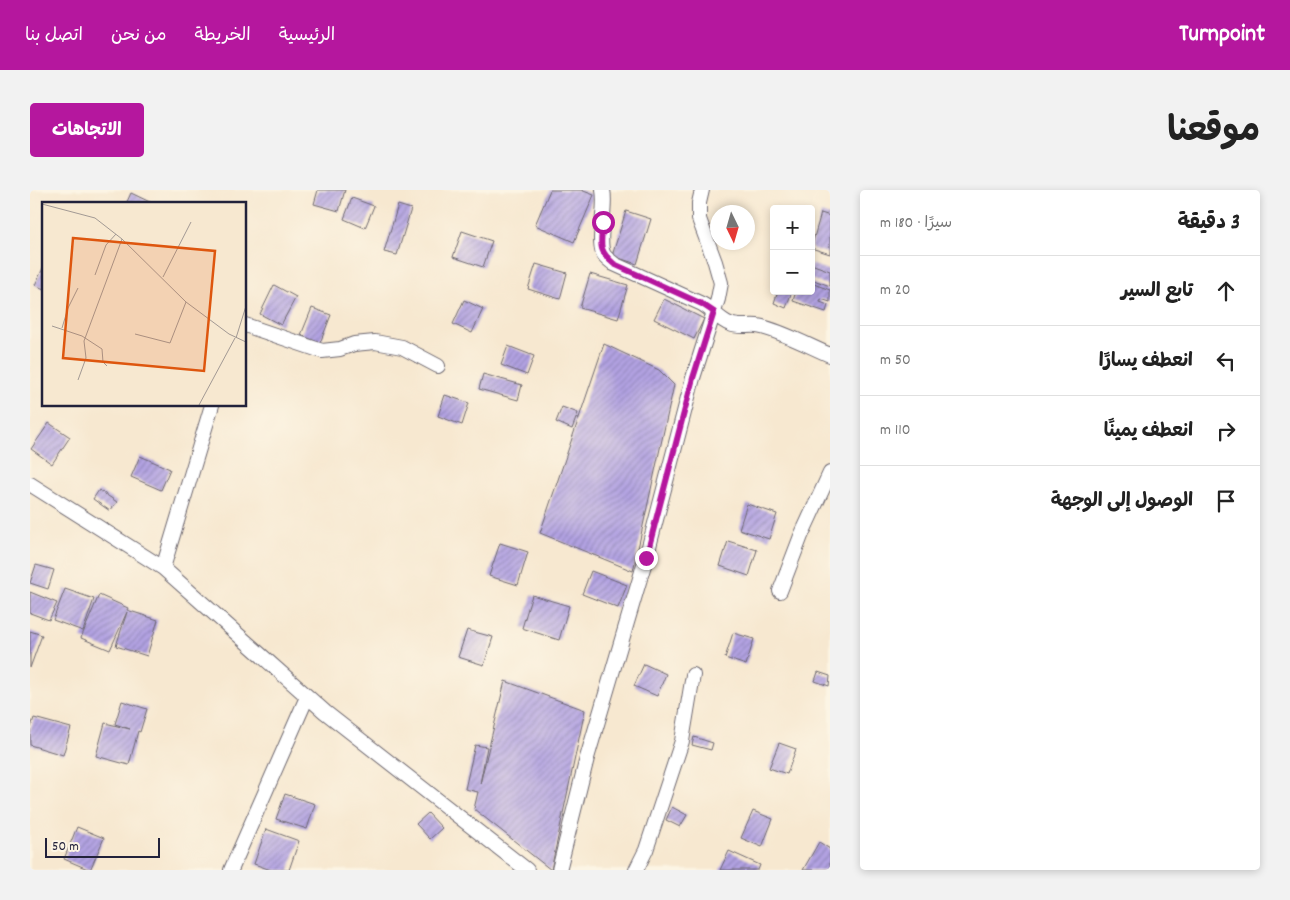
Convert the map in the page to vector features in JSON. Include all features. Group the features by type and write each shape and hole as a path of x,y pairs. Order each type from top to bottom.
{"street":[{"path":"603,190 605,199 601,245 604,255 614,264 702,304 723,321 732,325 739,327 757,326 830,355"},
{"path":"560,870 587,758 646,558 693,378 718,299 720,282 715,262 699,219 699,203 702,190"},
{"path":"246,326 322,351 340,349 354,344 375,342 402,347 438,366"},
{"path":"163,568 212,406"},
{"path":"780,591 801,536 830,473"},
{"path":"30,484 163,568 307,696 527,870"},
{"path":"636,870 646,850 682,741 693,675"},
{"path":"231,870 307,696"}],"building":[{"path":"318,190 345,190 339,211 314,204"},
{"path":"550,190 581,190 594,195 574,242 535,225"},
{"path":"131,193 150,202 127,202"},
{"path":"352,198 374,206 365,228 344,219"},
{"path":"398,205 411,209 397,255 384,252"},
{"path":"626,211 651,219 637,264 612,256"},
{"path":"821,213 830,216 830,254 815,249 815,234"},
{"path":"462,231 492,241 483,267 453,257"},
{"path":"536,264 567,273 560,299 528,289"},
{"path":"815,265 830,271 830,286 815,280"},
{"path":"42,270 42,288 35,285"},
{"path":"590,274 628,285 618,319 580,308"},
{"path":"815,284 830,290 830,302 821,299 820,302 828,305 826,312 793,301 795,295 815,295"},
{"path":"274,285 296,297 281,325 260,314"},
{"path":"777,295 791,295 786,308 774,303"},
{"path":"664,299 704,319 694,339 654,319"},
{"path":"464,300 483,309 472,333 453,324"},
{"path":"312,308 331,315 320,343 301,335"},
{"path":"604,344 659,370 674,385 633,571 540,533"},
{"path":"508,346 534,356 527,375 501,365"},
{"path":"483,374 522,385 518,400 479,389"},
{"path":"445,395 469,403 462,425 438,416"},
{"path":"562,407 578,413 572,429 556,422"},
{"path":"49,423 70,437 52,464 31,449"},
{"path":"140,456 170,469 161,490 131,477"},
{"path":"99,490 117,502 110,511 93,499"},
{"path":"747,504 777,514 769,539 739,529"},
{"path":"728,541 757,550 749,576 720,566"},
{"path":"500,543 528,552 518,585 489,576"},
{"path":"36,565 54,570 48,589 30,583"},
{"path":"591,571 627,585 618,608 582,594"},
{"path":"65,589 94,599 83,631 53,620"},
{"path":"30,592 57,603 49,620 30,613"},
{"path":"99,595 128,608 127,610 158,620 147,656 116,646 127,612 110,650 81,638"},
{"path":"532,595 569,606 559,640 522,628"},
{"path":"467,630 493,637 484,665 458,657"},
{"path":"30,631 42,635 30,668"},
{"path":"733,633 754,639 746,665 725,658"},
{"path":"644,664 666,674 657,696 634,686"},
{"path":"818,672 830,676 829,686 815,681"},
{"path":"505,681 585,710 551,870 474,809 478,792 465,789 475,745 487,747 480,784"},
{"path":"122,701 147,709 140,732 138,731 129,765 96,756 105,723 130,729 115,724"},
{"path":"34,718 71,728 63,755 30,745 30,730"},
{"path":"694,737 713,743 711,750 692,745"},
{"path":"779,743 796,749 787,774 769,768"},
{"path":"285,794 315,804 307,829 276,819"},
{"path":"672,807 687,815 680,827 666,820"},
{"path":"753,811 773,819 762,847 741,838"},
{"path":"428,813 442,828 430,839 416,824"},
{"path":"77,827 104,838 90,870 64,859"},
{"path":"266,829 299,841 289,870 271,870 254,864"},
{"path":"819,842 830,849 830,870 803,870"},
{"path":"729,851 760,865 758,870 720,870"}],"route":[{"path":"603,222 601,245 604,255 614,264 702,304 714,312 693,378 646,558"}]}
